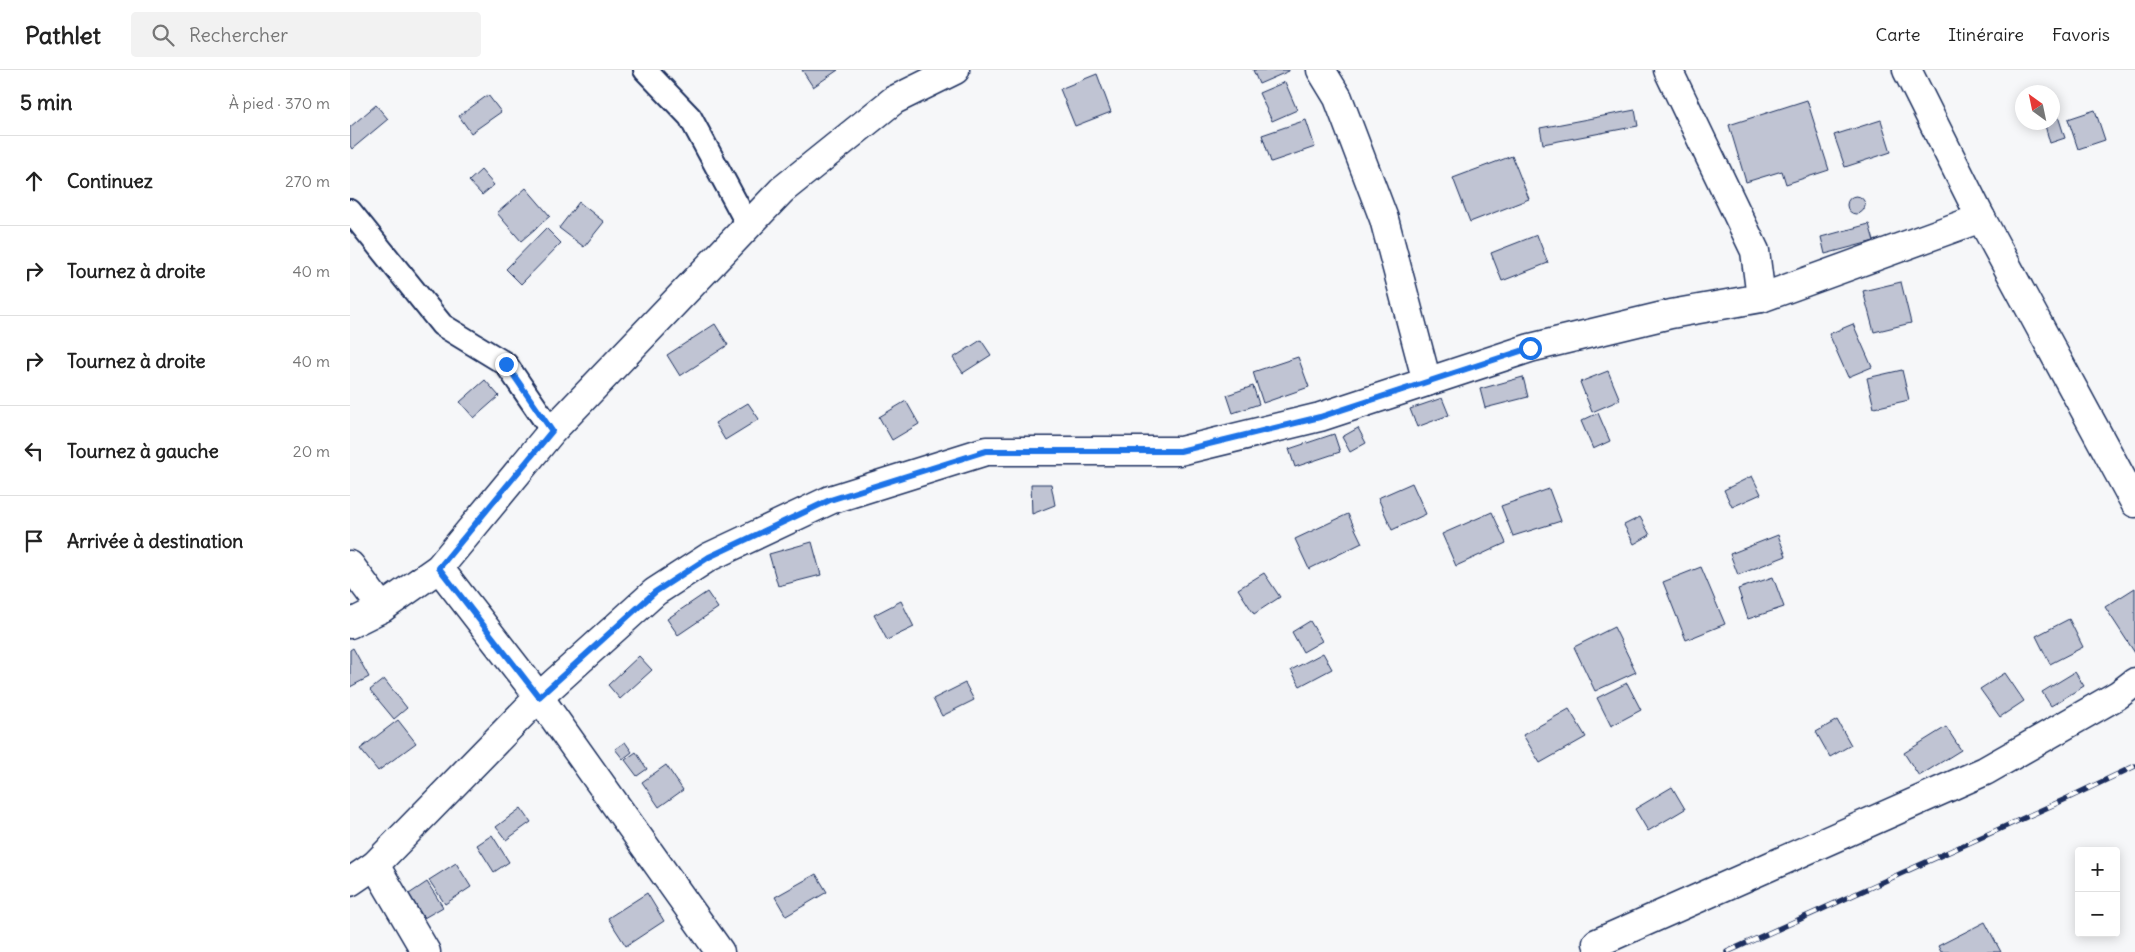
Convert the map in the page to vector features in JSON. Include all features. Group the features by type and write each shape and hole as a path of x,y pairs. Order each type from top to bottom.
{"street":[{"path":"646,70 690,117 748,225"},
{"path":"350,624 382,608 439,568 552,431 782,190 894,100 955,70"},
{"path":"1321,70 1338,98 1384,219 1427,382"},
{"path":"1668,70 1755,251 1760,298"},
{"path":"1906,70 1982,218 2135,503"},
{"path":"350,211 442,325 506,364 552,431"},
{"path":"350,882 375,865 539,697 655,592 709,557 830,500 986,451 1180,451 1320,417 1530,348 1671,314 1760,298 1982,218"},
{"path":"350,564 382,608"},
{"path":"439,568 539,697 720,952"},
{"path":"1597,943 1985,771 2118,695 2135,682"},
{"path":"375,865 426,952"}],"building":[{"path":"802,70 838,70 813,87"},
{"path":"1253,70 1289,70 1289,71 1259,84"},
{"path":"1097,74 1111,112 1075,126 1060,89"},
{"path":"1285,82 1297,110 1272,121 1259,93"},
{"path":"488,95 501,112 471,133 459,116"},
{"path":"1807,100 1829,170 1786,184 1782,171 1746,182 1729,125"},
{"path":"376,105 388,119 352,149 350,146 350,127"},
{"path":"1635,110 1638,126 1543,144 1540,128"},
{"path":"2095,110 2105,140 2078,149 2068,119"},
{"path":"1306,120 1315,147 1271,162 1262,135"},
{"path":"1881,120 1891,152 1845,167 1834,135"},
{"path":"2060,122 2065,138 2050,143 2046,130 2060,130"},
{"path":"1512,156 1529,199 1470,222 1453,178"},
{"path":"481,170 494,185 482,195 469,181"},
{"path":"526,188 550,216 521,241 497,213"},
{"path":"1852,196 1860,196 1865,201 1863,212 1852,214 1847,209 1847,201"},
{"path":"579,202 604,222 584,247 559,228"},
{"path":"1869,224 1874,241 1825,254 1821,237"},
{"path":"546,228 561,243 521,284 506,269"},
{"path":"1537,235 1548,263 1502,281 1491,253"},
{"path":"1901,282 1911,323 1874,332 1863,291"},
{"path":"715,324 728,345 680,376 667,355"},
{"path":"1853,324 1872,367 1848,377 1829,334"},
{"path":"981,340 991,355 963,373 953,358"},
{"path":"1298,357 1309,387 1263,403 1253,372"},
{"path":"1902,370 1909,400 1874,408 1867,378"},
{"path":"1608,371 1620,400 1592,412 1580,382"},
{"path":"1523,377 1528,397 1485,408 1480,389"},
{"path":"485,380 499,396 474,418 460,402"},
{"path":"1253,386 1259,404 1233,413 1227,395"},
{"path":"1442,398 1449,415 1417,427 1410,409"},
{"path":"906,401 919,424 892,440 879,417"},
{"path":"748,403 759,419 725,440 715,423"},
{"path":"1598,413 1610,441 1593,449 1581,421"},
{"path":"1358,428 1366,443 1350,452 1342,437"},
{"path":"1334,434 1340,452 1295,467 1289,449"},
{"path":"1752,476 1761,494 1732,507 1724,490"},
{"path":"1412,483 1426,514 1392,530 1378,498"},
{"path":"1031,484 1051,484 1055,505 1032,514"},
{"path":"1549,489 1561,521 1513,536 1501,506"},
{"path":"1492,512 1506,543 1456,566 1442,534"},
{"path":"1348,514 1362,543 1309,569 1295,539"},
{"path":"1640,517 1650,535 1634,544 1624,525"},
{"path":"1778,535 1786,556 1738,575 1730,554"},
{"path":"812,542 821,575 778,586 769,554"},
{"path":"1701,567 1725,624 1686,640 1663,582"},
{"path":"1264,573 1280,597 1254,614 1238,589"},
{"path":"1773,577 1784,607 1748,619 1738,589"},
{"path":"2135,588 2135,653 2105,607"},
{"path":"707,592 718,608 678,635 667,619"},
{"path":"901,601 914,627 887,640 874,615"},
{"path":"2069,619 2083,647 2050,664 2036,636"},
{"path":"1310,621 1322,641 1303,652 1292,632"},
{"path":"1614,627 1636,672 1595,691 1574,647"},
{"path":"353,648 369,677 350,687 350,650"},
{"path":"1323,653 1332,669 1300,686 1291,670"},
{"path":"639,656 652,670 620,699 608,685"},
{"path":"2075,672 2084,686 2051,706 2042,692"},
{"path":"2005,673 2024,701 2000,717 1980,689"},
{"path":"384,679 407,708 394,719 370,690"},
{"path":"965,683 974,700 942,716 933,699"},
{"path":"1627,683 1641,710 1611,726 1597,698"},
{"path":"1569,709 1586,737 1540,763 1523,735"},
{"path":"398,720 416,743 378,771 360,749"},
{"path":"1837,720 1851,745 1830,757 1816,732"},
{"path":"1946,727 1961,750 1919,776 1904,753"},
{"path":"625,742 632,752 623,759 615,749"},
{"path":"636,752 647,769 637,776 625,760"},
{"path":"666,765 683,790 659,807 642,782"},
{"path":"1672,787 1685,809 1648,831 1635,809"},
{"path":"521,808 531,822 506,840 496,827"},
{"path":"492,835 509,862 494,872 477,845"},
{"path":"456,863 471,887 445,904 429,880"},
{"path":"816,874 827,892 786,916 775,897"},
{"path":"427,882 443,907 424,918 409,894"},
{"path":"647,893 664,921 626,946 608,918"},
{"path":"1985,922 2001,952 1941,952 1938,946"}],"railway":[{"path":"1727,952 2135,766"}],"route":[{"path":"506,364 552,431 439,568 539,697 655,592 709,557 830,500 986,451 1180,451 1320,417 1530,348"}]}
